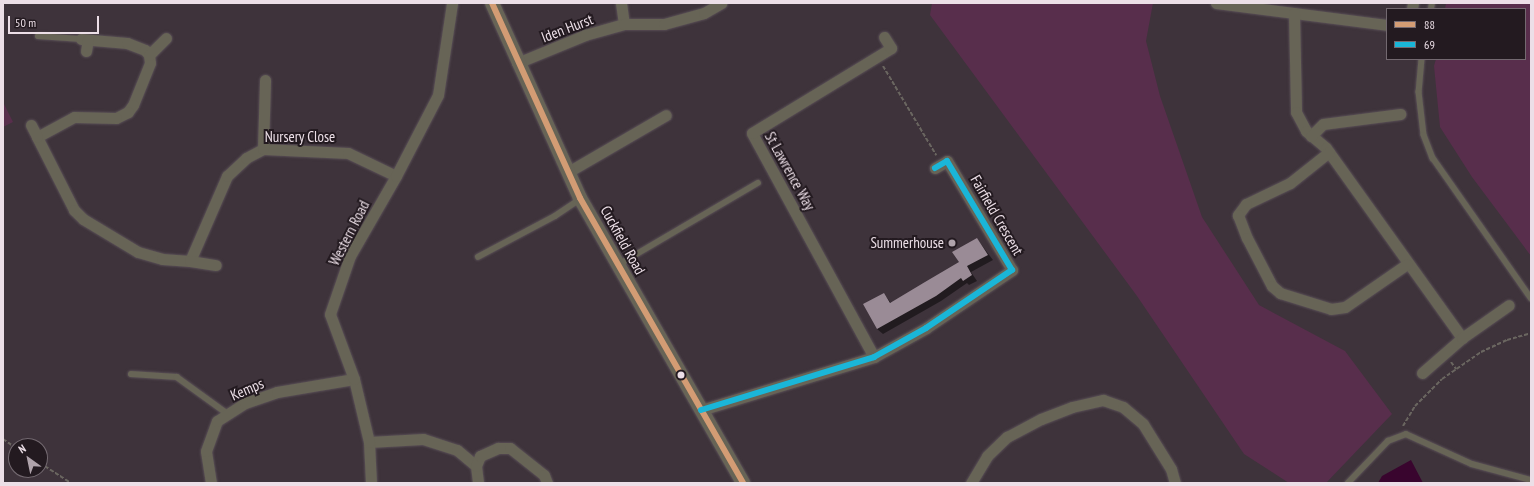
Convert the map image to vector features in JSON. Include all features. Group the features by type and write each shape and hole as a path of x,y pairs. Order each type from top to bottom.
{"street":[{"name":"Western Road","path":"371,483 369,442 354,379 330,314 350,256 396,176 438,95 452,3"},
{"name":"Cuckfield Road","path":"492,3 517,64 580,198 617,266 743,483"},
{"path":"621,3 624,24"},
{"name":"Iden Hurst","path":"517,64 585,35 624,24 664,24 704,13 721,3"},
{"path":"1216,3 1386,25"},
{"path":"1294,13 1296,112 1311,136 1329,152 1407,264 1462,338"},
{"name":"St Lawrence Way","path":"874,357 752,133 891,48 884,37"},
{"path":"149,55 166,38"},
{"path":"37,137 74,117 116,118 128,112 150,63 149,55 139,47 127,43 85,43"},
{"path":"263,149 265,80"},
{"path":"1311,136 1323,124 1400,114"},
{"path":"568,172 666,115"},
{"path":"31,125 66,199 83,218 138,252 162,259 216,265"},
{"name":"Nursery Close","path":"190,261 227,176 246,158 263,149 348,153 396,176"},
{"path":"1329,152 1290,183 1246,204 1238,215 1247,238 1272,286 1280,293 1331,309 1345,307 1407,264"},
{"name":"Fairfield Crescent","path":"701,410 874,357 926,328 1012,270 947,160 938,166"},
{"path":"1422,373 1462,338 1509,306"},
{"name":"Kemps","path":"211,483 206,452 217,421 245,403 277,392 354,379"},
{"path":"971,483 987,456 1007,437 1042,419 1072,407 1103,400 1122,407 1143,424 1171,469 1175,483"},
{"path":"369,442 423,439 457,450 476,466"},
{"path":"478,483 476,466 480,456 498,448 510,448 544,475 547,483"}],"lane":[{"path":"38,36 85,43"},
{"path":"1422,60 1419,92 1424,135 1433,158 1531,298"},
{"path":"617,266 758,183"},
{"path":"478,257 555,216 580,198"},
{"path":"131,374 177,377 228,414"},
{"path":"1348,483 1388,441 1406,434 1472,464 1531,480"}],"path":[{"path":"878,56 938,166"},
{"path":"1398,437 1415,406 1442,379 1481,352 1506,340 1531,333"},
{"path":"48,468 71,483"}],"shaded area":[{"path":"932,3 1153,3 1146,41 1160,96 1202,217 1259,305 1345,351 1392,414 1326,483 1289,483 1244,454 1137,296 930,15"},
{"path":"1446,3 1531,3 1531,256 1472,177 1440,127 1434,66 1436,60 1526,60 1526,8 1445,8"},
{"path":"3,102 13,122 3,127"},
{"path":"1411,460 1423,483 1378,483 1382,476"}],"building":[{"path":"977,238 988,255 967,266 972,275 963,281 961,278 936,296 877,329 863,304 884,293 890,303 959,262 952,252"}],"transit line":[{"name":"88","path":"492,3 580,198 743,483"},
{"name":"69","path":"701,410 874,357 926,328 1012,270 947,161 935,168"}],"place":[{"name":"Summerhouse","path":"952,243"}]}
